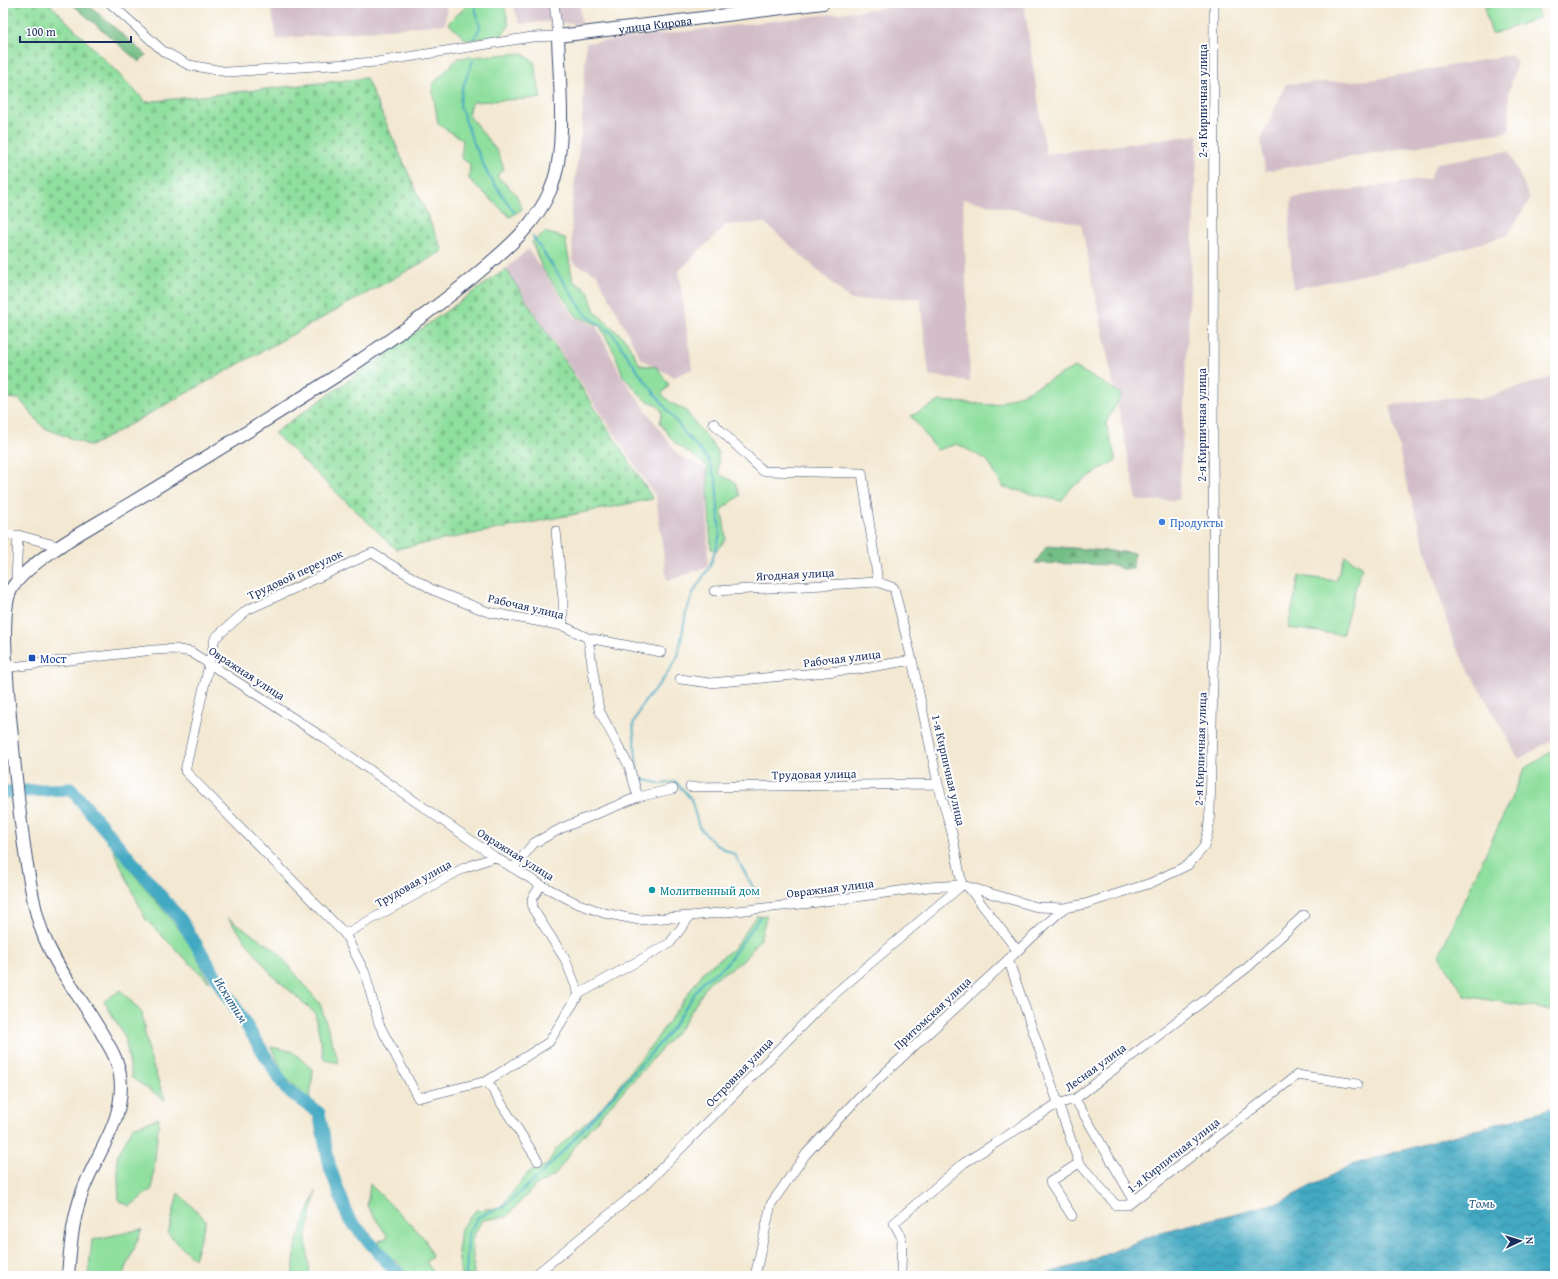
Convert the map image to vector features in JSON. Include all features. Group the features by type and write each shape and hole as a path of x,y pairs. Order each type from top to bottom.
{"main road":[{"name":"улица Кирова","path":"558,36 750,8 823,3"},
{"path":"68,1276 71,1244 80,1197 115,1120 121,1096 121,1077 116,1058 54,957 43,935 31,891 22,839 4,668 8,594 16,581 58,546 263,424 400,334 455,293 523,233 549,192 555,174 560,133 558,36"}],"street":[{"path":"110,3 163,51 189,65 228,72 377,62 532,37 558,36 554,3"},
{"name":"2-я Кирпичная улица","path":"1064,908 1085,904 1151,883 1188,866 1204,847 1208,832 1210,811 1214,652 1214,3"},
{"path":"713,423 763,471 862,472 878,582"},
{"path":"556,531 563,599 563,626"},
{"path":"3,535 18,535 58,546"},
{"path":"16,581 18,535"},
{"name":"Рабочая улица","path":"372,553 433,590 488,612 563,626 588,638 661,652"},
{"name":"Трудовой переулок","path":"345,934 185,771 215,638 247,610 372,553"},
{"name":"Ягодная улица","path":"714,591 878,582"},
{"name":"1-я Кирпичная улица","path":"878,582 894,588 912,660 938,784 965,886 1017,950"},
{"path":"588,638 599,710 629,766 638,798"},
{"name":"Овражная улица","path":"4,668 153,650 174,649 191,652 209,662 324,738 495,857 541,885 576,903 604,914 639,920 811,904 928,887 965,886 1037,907 1064,908"},
{"name":"Рабочая улица","path":"680,679 710,684 859,669 912,660"},
{"name":"Трудовая улица","path":"690,787 938,784"},
{"path":"513,868 534,843 562,828 638,798 673,789"},
{"name":"Трудовая улица","path":"345,934 464,868 495,857"},
{"path":"541,885 532,899 533,909 564,959 579,994"},
{"name":"Островная улица","path":"534,1276 645,1185 824,1003 965,886"},
{"name":"Притомская улица","path":"755,1276 771,1204 806,1154 859,1097 1064,908"},
{"name":"Лесная улица","path":"901,1272 902,1238 894,1223 964,1162 1057,1104 1075,1100 1248,966 1304,915"},
{"path":"345,934 365,973 379,1024 418,1098 487,1081 549,1042 579,994 670,943 690,916"},
{"name":"1-я Кирпичная улица","path":"1008,959 1079,1164 1116,1205 1128,1206 1297,1074 1357,1084"},
{"path":"487,1081 538,1161"},
{"path":"1075,1100 1134,1200"},
{"path":"1072,1216 1050,1182 1079,1164"}],"shaded area":[{"path":"270,3 447,3 445,24 277,39"},
{"path":"512,3 580,3 581,24 543,22 520,24"},
{"path":"924,3 1024,3 1046,154 1198,135 1179,500 1137,501 1081,224 963,199 970,382 929,375 920,298 851,300 765,223 726,225 679,271 692,369 674,377 641,359 597,274 573,263 571,212 582,123 586,43"},
{"path":"1511,55 1517,62 1509,92 1510,131 1265,171 1261,139 1286,84 1371,80"},
{"path":"1509,151 1530,199 1508,235 1392,269 1293,289 1289,230 1292,198 1429,179 1437,163"},
{"path":"528,249 574,317 596,326 622,377 679,456 707,469 708,567 667,581 656,497 506,269"},
{"path":"1555,376 1555,738 1519,759 1453,642 1406,482 1390,405 1466,396 1478,400"}],"green space":[{"path":"3,3 49,3 146,102 366,78 443,251 91,446 44,428 19,399 3,398"},
{"path":"71,3 86,3 146,55 139,62"},
{"path":"470,3 504,3 509,26 501,36 466,40 448,23"},
{"path":"1499,3 1534,3 1540,18 1492,34 1484,8"},
{"path":"522,53 534,62 541,98 473,102 468,114 497,151 504,168 497,176 516,194 522,209 510,217 469,179 470,164 461,158 463,140 438,124 432,85 458,58"},
{"path":"545,232 565,238 573,281 588,291 595,312 626,340 640,365 657,367 669,385 662,394 671,403 685,410 718,452 719,474 735,482 740,496 722,509 726,539 717,550 711,549 707,466 674,442 660,423 662,412 656,404 645,400 623,376 615,354 600,326 576,316 542,268 532,242"},
{"path":"506,269 653,499 396,549 274,433"},
{"path":"1075,367 1122,394 1106,423 1116,460 1072,487 1061,501 1003,487 987,460 957,444 937,450 911,416 940,401 994,405 1022,394"},
{"path":"1047,546 1134,553 1133,569 1121,569 1115,565 1035,563"},
{"path":"1345,556 1362,566 1342,635 1288,628 1299,576 1336,581"},
{"path":"1555,749 1555,1011 1465,996 1439,955 1525,768"},
{"path":"112,847 188,940 210,983 146,920"},
{"path":"767,915 760,939 743,961 709,982 682,1026 582,1137 554,1176 536,1185 506,1217 482,1220 472,1239 474,1276 461,1276 458,1252 461,1228 476,1210 500,1208 529,1172 547,1165 556,1149 598,1112 657,1038 704,971 734,948 756,916"},
{"path":"228,918 276,950 320,1004 339,1063 324,1060 315,1013 272,975"},
{"path":"121,990 142,1013 148,1051 165,1100 132,1078 125,1037 104,1001"},
{"path":"271,1047 292,1051 313,1070 310,1101 285,1077"},
{"path":"159,1118 152,1189 130,1206 119,1201 117,1156 133,1127"},
{"path":"370,1184 425,1239 432,1257 426,1262 436,1276 406,1276 397,1261 384,1256 379,1241 388,1237 367,1206"},
{"path":"316,1191 306,1237 310,1276 292,1276 297,1241"},
{"path":"178,1193 206,1220 194,1259 168,1234"},
{"path":"142,1229 123,1276 88,1276 92,1240"}],"water":[{"name":"Томь","path":"1555,1107 1555,1276 1045,1276 1047,1273 1085,1263 1161,1232 1280,1202 1351,1165"}],"waterway":[{"path":"473,40 480,28 474,3"},
{"path":"473,61 462,89 460,105 472,139 488,175 514,212"},
{"path":"533,237 586,315 612,333 637,370 687,436 708,459 716,480 720,535 710,566 694,591 686,613 678,656 665,677 642,705 633,724 638,778 661,784 676,782 691,799 699,827 715,844 735,855 758,896"},
{"name":"Искитим","path":"3,792 71,789 181,920 286,1089 319,1113 330,1168 349,1219 401,1276"},
{"path":"466,1276 468,1234 478,1217 506,1205 540,1175 568,1146 669,1033 702,982 725,966 760,917"}],"place":[{"name":"Продукты","path":"1162,522"},
{"name":"Мост","path":"32,658"},
{"name":"Молитвенный дом","path":"652,890"}]}
